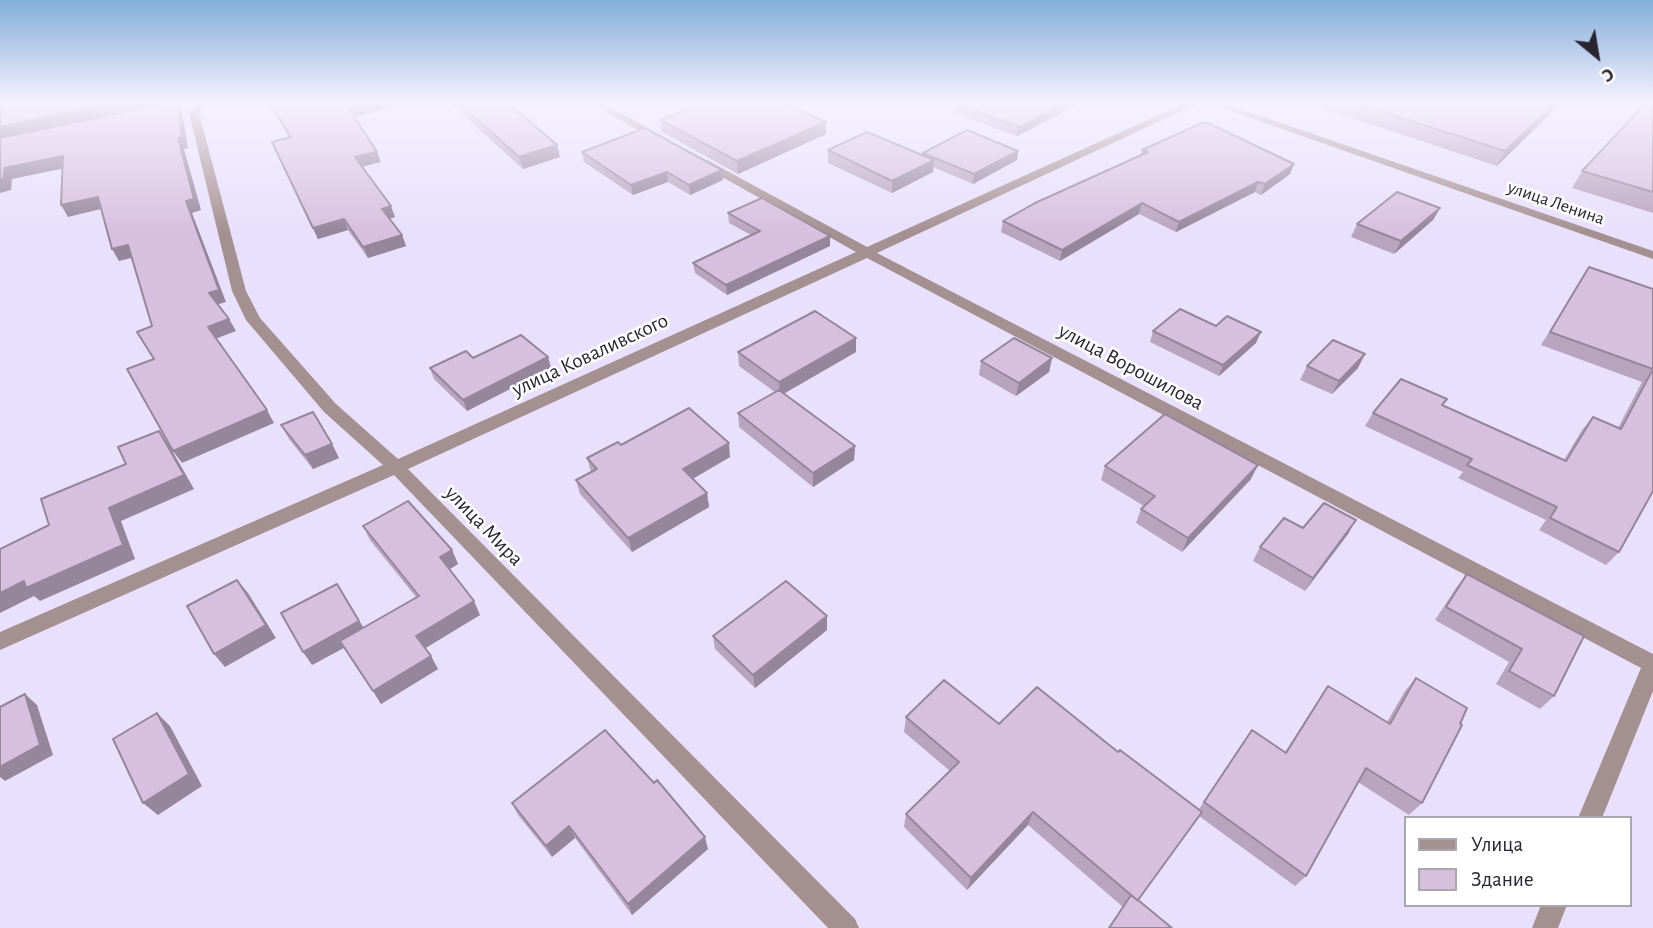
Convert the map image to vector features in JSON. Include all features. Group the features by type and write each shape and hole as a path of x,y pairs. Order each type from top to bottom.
{"street":[{"name":"улица Мира","path":"202,145 239,291 253,320 330,408 396,467 846,928"},
{"name":"улица Ворошилова","path":"672,145 866,252 1653,664"},
{"name":"улица Коваливского","path":"0,641 396,467 1101,145"},
{"name":"улица Ленина","path":"1335,145 1653,255"},
{"path":"1591,816 1653,664"},
{"path":"1545,928 1553,907"}],"building":[{"path":"0,145 180,145 194,199 186,201 219,290 209,293 229,319 208,327 267,410 173,451 127,369 154,359 137,332 152,326 128,245 112,249 98,197 61,205 63,156 5,168 3,179 0,180"},
{"path":"274,145 373,145 377,152 355,157 391,206 382,209 402,235 363,247 344,219 313,228"},
{"path":"506,145 556,145 519,157"},
{"path":"600,145 677,145 722,170 689,185 667,172 631,185 582,152"},
{"path":"708,145 773,145 737,161"},
{"path":"838,145 899,145 934,160 892,181 828,150"},
{"path":"938,145 1004,145 1018,151 974,174 923,153"},
{"path":"1152,145 1255,145 1294,164 1265,184 1258,182 1179,222 1142,203 1062,250 1003,221 1035,203 1148,152 1142,150"},
{"path":"1487,145 1511,145 1505,151"},
{"path":"1606,145 1653,145 1653,192 1582,171"},
{"path":"1397,192 1440,208 1401,241 1357,224"},
{"path":"762,198 830,236 726,285 693,263 760,231 728,213"},
{"path":"1589,267 1653,289 1653,369 1550,332"},
{"path":"1180,309 1216,326 1227,316 1261,332 1223,365 1153,331"},
{"path":"815,311 856,338 779,382 738,352"},
{"path":"521,335 548,357 463,400 430,368 466,351 473,358"},
{"path":"1014,338 1052,358 1019,383 981,361"},
{"path":"1333,340 1365,354 1339,381 1307,366"},
{"path":"1653,369 1653,491 1619,552 1550,518 1557,507 1467,465 1472,459 1373,413 1401,379 1447,399 1442,405 1566,461 1593,417 1621,429"},
{"path":"779,390 855,446 813,473 738,413"},
{"path":"689,408 729,443 683,469 707,493 628,538 576,480 597,469 587,458 618,442 621,445"},
{"path":"313,412 332,444 305,455 281,425"},
{"path":"1165,414 1258,465 1188,538 1141,509 1155,496 1105,466"},
{"path":"159,431 184,475 109,508 123,545 26,588 24,581 0,593 0,549 49,525 41,499 126,464 118,447"},
{"path":"408,501 452,550 440,557 474,601 416,636 431,656 373,691 340,641 419,596 363,526"},
{"path":"1324,503 1356,520 1313,578 1260,547 1284,518 1303,528"},
{"path":"1467,574 1584,636 1554,696 1509,671 1522,649 1446,607"},
{"path":"237,580 266,625 214,654 187,606"},
{"path":"786,581 827,616 753,675 713,636"},
{"path":"337,584 359,621 303,652 281,613"},
{"path":"1416,678 1467,708 1460,724 1462,725 1422,803 1366,768 1306,876 1204,802 1252,730 1286,753 1328,686 1390,724"},
{"path":"944,680 999,724 1037,687 1118,752 1120,750 1202,812 1138,900 1172,928 1109,928 1131,895 1137,900 1033,812 971,878 906,814 959,762 906,717"},
{"path":"25,694 40,745 0,767 0,707"},
{"path":"157,713 189,774 143,803 113,739"},
{"path":"605,730 654,783 657,780 705,837 628,904 569,826 546,846 512,803"}]}
